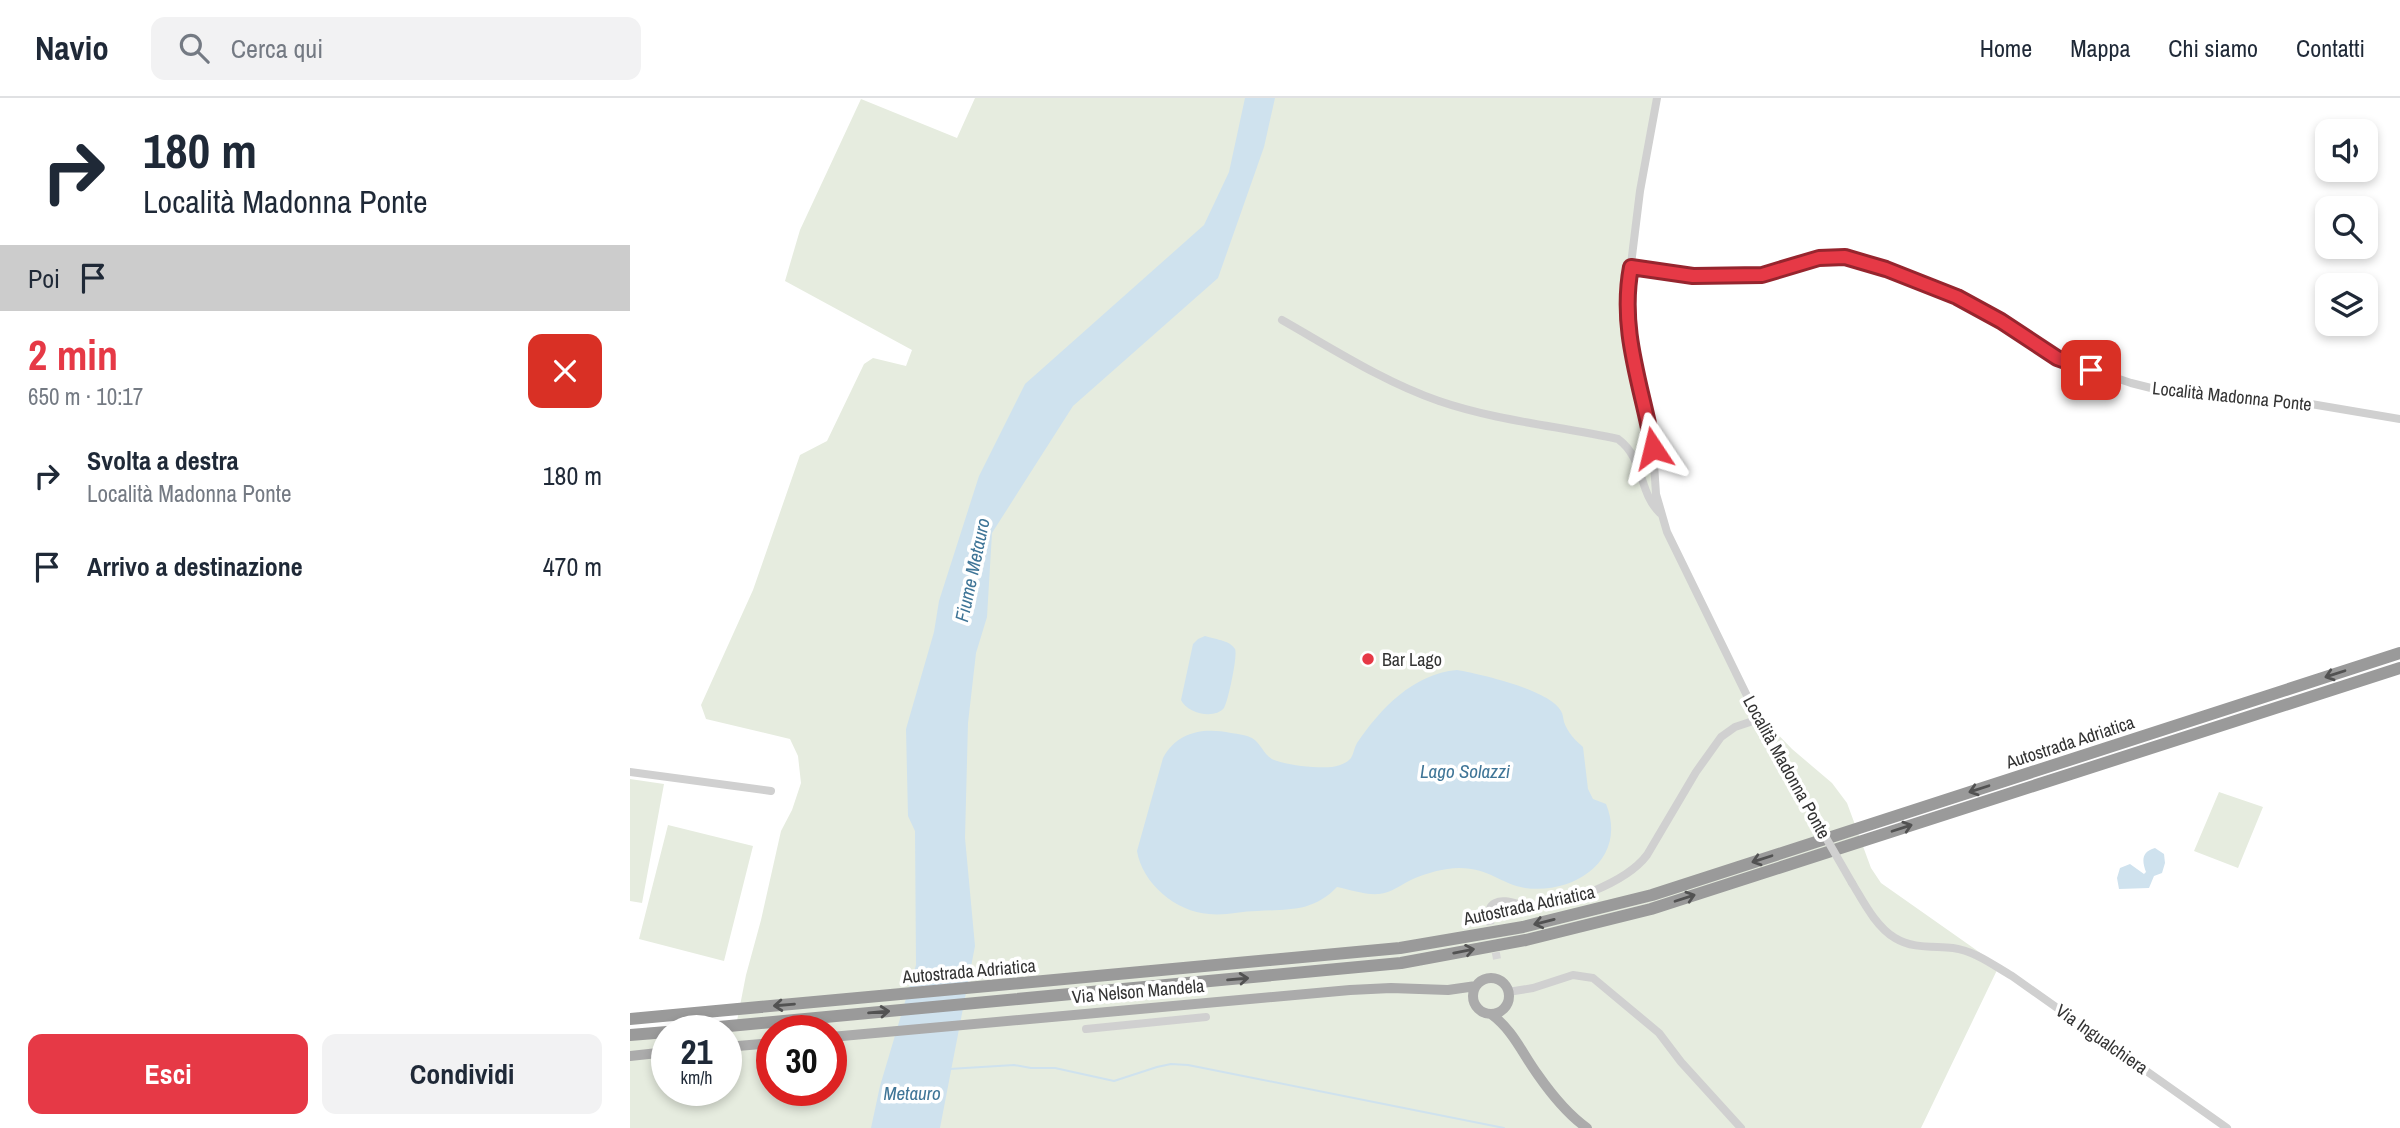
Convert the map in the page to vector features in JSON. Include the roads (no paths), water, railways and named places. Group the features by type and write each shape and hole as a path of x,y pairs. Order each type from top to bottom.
{"highway":[{"name":"Autostrada Adriatica","path":"630,1019 1400,948 1523,927 1652,895 2400,653"},
{"name":"Autostrada Adriatica","path":"742,1024 1401,963 1526,940 1651,909 2400,668"},
{"path":"630,1035 651,1033"}],"main road":[{"path":"1512,1033 1506,1006 1508,992 1504,984 1488,978 1476,986 1474,1002 1479,1009 1491,1014 1512,1033 1559,1103 1587,1128"},
{"name":"Via Nelson Mandela","path":"847,1036 1350,990 1448,990 1476,986"},
{"name":"Via Nelson Mandela","path":"1448,990 1474,1002"},
{"path":"1491,1014 1506,1006"},
{"path":"630,1056 651,1054"}],"street":[{"path":"1631,267 1640,191 1657,98"},
{"name":"Località Madonna Ponte","path":"1973,954 1955,948 1905,943 1893,938 1885,930 1852,883 1759,719 1660,513 1651,435 1631,355 1626,305 1631,267 1693,276 1762,275 1819,258 1845,257 1886,269 1957,297 2001,321 2057,358 2132,383 2163,391 2311,404 2400,419"},
{"name":"Località Madonna Ponte","path":"1282,320 1386,379 1441,402 1491,415 1618,439 1634,455 1653,506 1660,513"},
{"path":"1489,917 1494,903 1502,901 1528,906 1552,903 1581,895 1628,873 1641,863 1658,840 1696,772 1721,737 1735,727 1759,719"},
{"path":"630,772 771,791"},
{"name":"Via Ingualchiera","path":"1973,954 2012,976 2227,1128"},
{"path":"1508,992 1533,988 1573,975 1592,978 1659,1032 1681,1062 1741,1128"},
{"path":"1086,1029 1206,1017"}],"water":[{"path":"1245,98 1275,98 1264,147 1218,278 1073,406 992,533 987,617 976,653 968,723 965,838 975,946 940,1128 871,1128 880,1086 916,965 915,831 908,816 906,729 934,632 939,601 979,476 1025,384 1204,225 1229,172"},
{"path":"1205,636 1233,646 1236,653 1228,697 1224,708 1214,714 1195,711 1181,700 1193,644"},
{"name":"Lago Solazzi","path":"1457,670 1514,684 1543,696 1561,711 1568,730 1583,747 1588,789 1593,799 1606,804 1611,823 1610,841 1603,856 1593,869 1579,879 1544,889 1525,888 1487,873 1453,868 1424,875 1379,894 1337,887 1319,901 1300,908 1215,914 1197,912 1173,902 1162,894 1146,874 1137,851 1163,758 1183,737 1201,731 1239,734 1255,740 1274,760 1303,766 1337,766 1351,758 1366,730 1400,695 1426,678"},
{"path":"2155,848 2164,854 2165,863 2162,873 2154,876 2149,888 2119,889 2117,878 2120,868 2130,864 2144,874 2145,854"}],"waterway":[{"path":"949,1069 1014,1065 1055,1068 1114,1081 1157,1067 1188,1065 1504,1128"}],"tunnel":[{"path":"1489,917 1497,959"}],"place":[{"name":"Bar Lago","path":"1368,659"}],"water label":[{"name":"Fiume Metauro","path":"972,570"},
{"name":"Metauro","path":"912,1093"}]}
